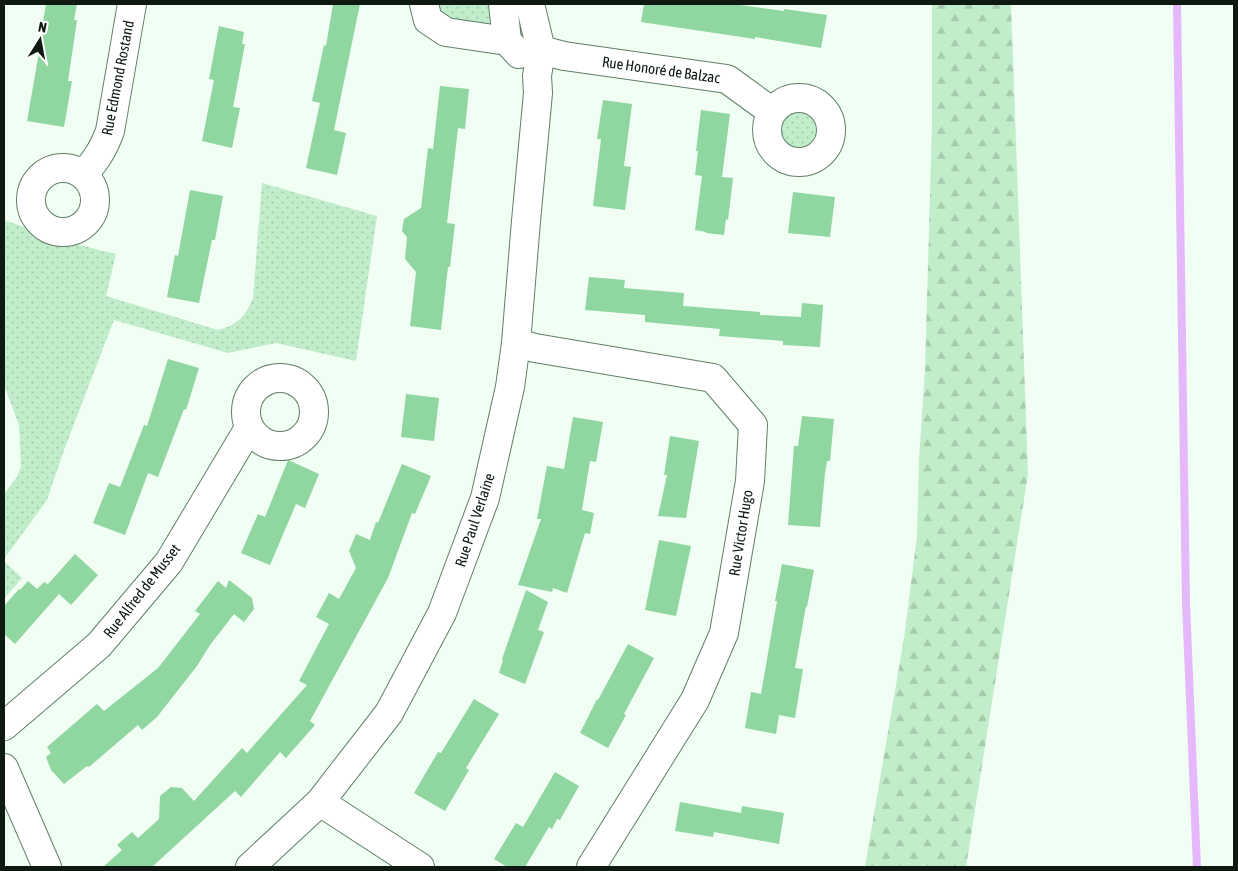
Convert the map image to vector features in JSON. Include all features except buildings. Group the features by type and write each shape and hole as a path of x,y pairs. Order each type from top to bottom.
{"street":[{"name":"Rue Edmond Rostand","path":"83,175 97,159 110,131 132,4"},
{"path":"424,4 428,20 446,32 507,41"},
{"path":"503,4 507,41 537,76"},
{"name":"Rue Paul Verlaine","path":"250,867 320,802 389,713 442,613 485,498 510,388 516,343 538,93 537,76 541,50 530,4"},
{"name":"Rue Honoré de Balzac","path":"541,50 564,56 727,79 771,111"},
{"name":"Rue Victor Hugo","path":"516,343 535,348 713,378 753,425 750,481 724,633 695,700 591,867"},
{"name":"Rue Alfred de Musset","path":"4,726 99,645 169,562 249,428"},
{"path":"4,768 46,867"},
{"path":"320,802 420,867"}],"green space":[{"path":"437,4 496,4 495,26 452,19 441,14"},
{"path":"932,4 1011,4 1028,474 966,867 865,867 904,638 917,536 919,459 925,371 932,124"},
{"path":"797,110 810,116 816,129 810,142 797,148 784,142 778,129 784,116"},
{"path":"262,183 377,216 356,361 276,343 228,353 114,320 64,450 47,500 4,559 4,494 17,477 21,467 19,425 4,385 4,220 63,241 116,254 106,296 218,330 240,319 253,298"},
{"path":"4,561 22,578 4,599"}],"waterway":[{"path":"1177,4 1186,603 1197,867"}]}
